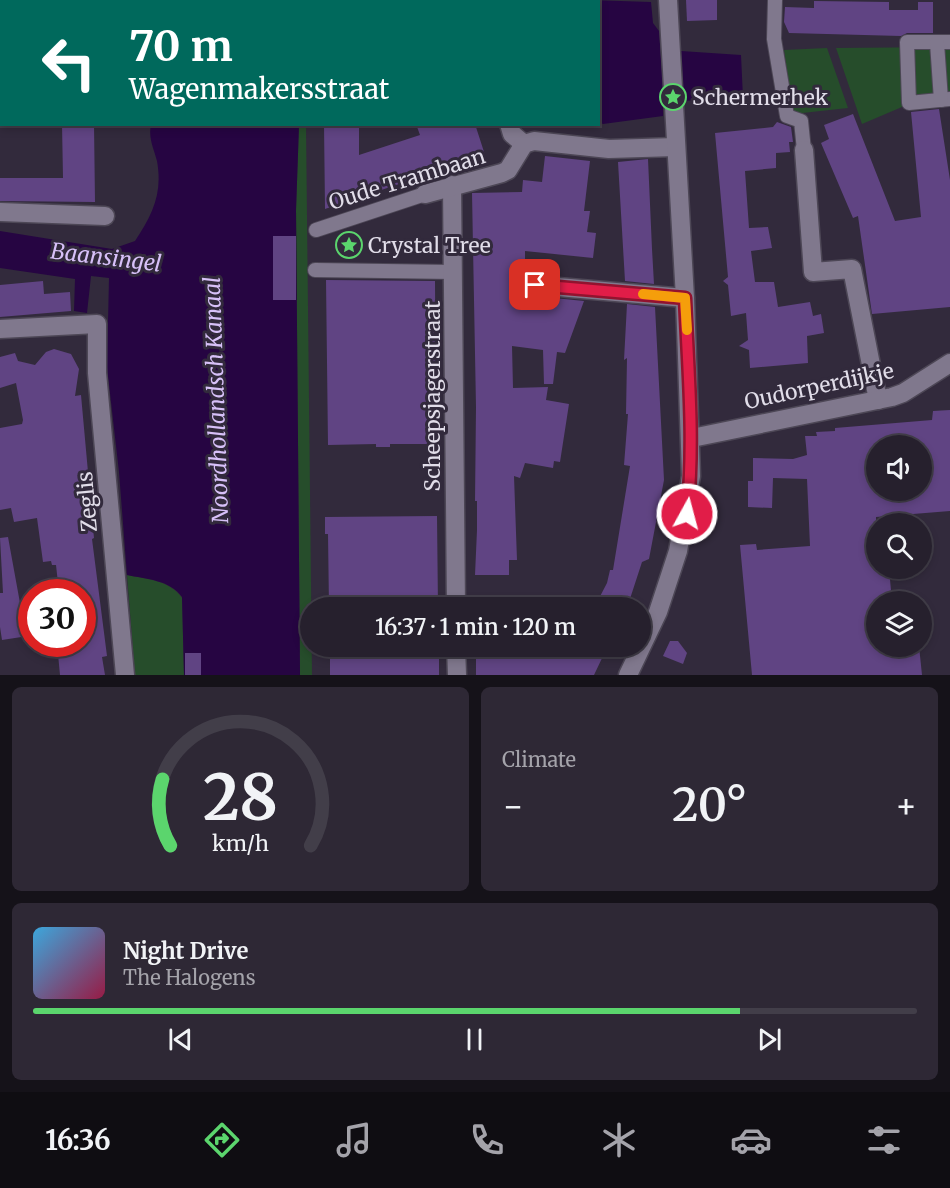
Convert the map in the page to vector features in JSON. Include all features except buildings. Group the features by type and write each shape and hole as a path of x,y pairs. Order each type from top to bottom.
{"street":[{"path":"628,675 658,612 678,551 691,476 692,438 668,0"},
{"path":"775,0 774,39 787,116 801,121 813,272 852,269 878,400"},
{"path":"907,42 944,43 946,99 909,103 907,42"},
{"path":"510,126 512,134 524,144 534,141 609,149 676,147"},
{"name":"Oude Trambaan","path":"316,230 452,185 508,170 524,144"},
{"name":"Scheepsjagerstraat","path":"452,185 456,597"},
{"path":"0,212 105,216"},
{"path":"315,270 453,272"},
{"path":"535,285 685,298"},
{"name":"Zeglis","path":"0,329 97,324 97,373 125,675"},
{"name":"Oudorperdijkje","path":"692,438 903,393 950,363"},
{"path":"456,657 457,675"}],"green space":[{"path":"950,47 950,98 909,104 862,124 836,48"},
{"path":"827,48 848,108 793,114 784,50"},
{"path":"299,126 306,126 311,597 300,597 300,657 312,657 312,675 300,675 296,210"},
{"path":"127,575 164,584 171,587 182,598 184,675 135,675"}],"water":[{"path":"600,0 651,2 653,23 659,31 662,73 680,72 681,51 741,55 743,98 681,101 680,84 663,85 663,116 600,122"},
{"path":"151,126 299,126 296,210 300,675 184,675 182,597 177,591 164,584 127,575 119,472 107,367 109,278 91,276 87,313 74,311 75,279 0,268 0,231 112,249 135,241 151,213 157,194 157,161"}],"slow traffic":[{"path":"643,294 685,298 687,330"}],"place":[{"name":"Schermerhek","path":"673,97"},
{"name":"Crystal Tree","path":"349,245"}],"route":[{"path":"535,285 685,298 692,438 687,514"}],"water label":[{"name":"Baansingel","path":"106,257"},
{"name":"Noordhollandsch Kanaal","path":"216,400"}]}
